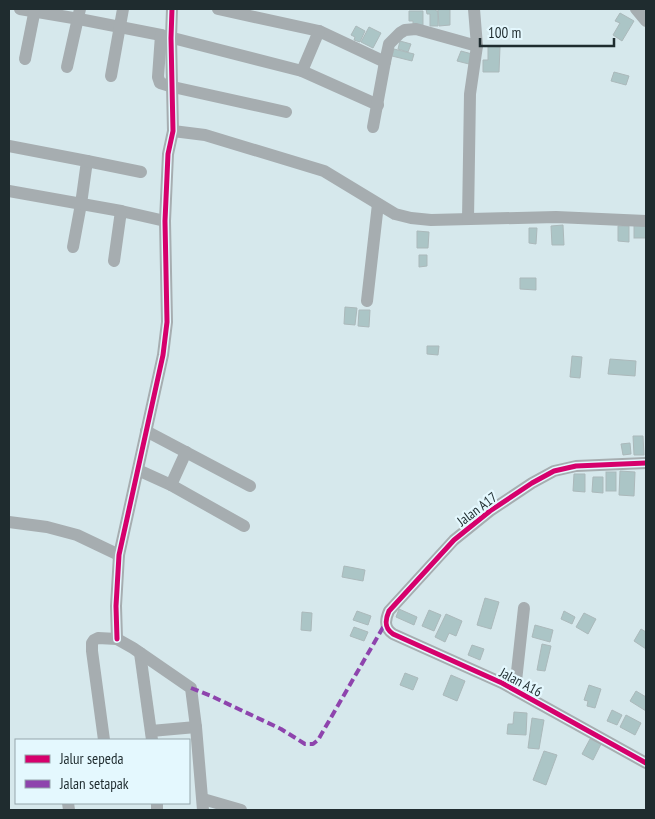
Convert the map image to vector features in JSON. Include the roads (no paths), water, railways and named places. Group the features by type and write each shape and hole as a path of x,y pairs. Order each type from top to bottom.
{"street":[{"path":"20,9 79,14 120,27 302,71 378,105"},
{"path":"111,76 123,9"},
{"path":"172,9 158,80 160,82 173,87 286,112"},
{"path":"218,9 319,31 385,62"},
{"path":"468,219 470,94 477,46 474,9"},
{"path":"636,9 646,21"},
{"path":"25,59 35,10"},
{"path":"67,67 79,14"},
{"path":"373,127 390,44 400,33 416,29 477,46"},
{"path":"302,71 319,31"},
{"path":"117,639 116,606 119,554 163,355 167,322 165,221 168,154 173,131 173,87"},
{"path":"173,131 205,135 324,172 395,214 411,218 431,220 556,216 646,221"},
{"path":"9,146 141,172"},
{"path":"73,247 87,161"},
{"path":"9,191 121,211 165,221"},
{"path":"367,301 378,204"},
{"path":"114,261 121,211"},
{"path":"146,431 250,486"},
{"path":"171,486 186,452"},
{"name":"Jalan A17","path":"386,624 386,617 389,611 454,540 490,511 532,483 554,471 565,468 646,462"},
{"path":"138,470 244,526"},
{"path":"9,522 47,527 77,535 119,554"},
{"path":"515,690 524,608"},
{"name":"Jalan A16","path":"386,624 388,631 393,634 515,690 646,764"},
{"path":"104,739 92,643 98,638 117,639 191,688 203,800"},
{"path":"140,654 151,736 196,727"},
{"path":"190,790 203,800 240,810"}]}
